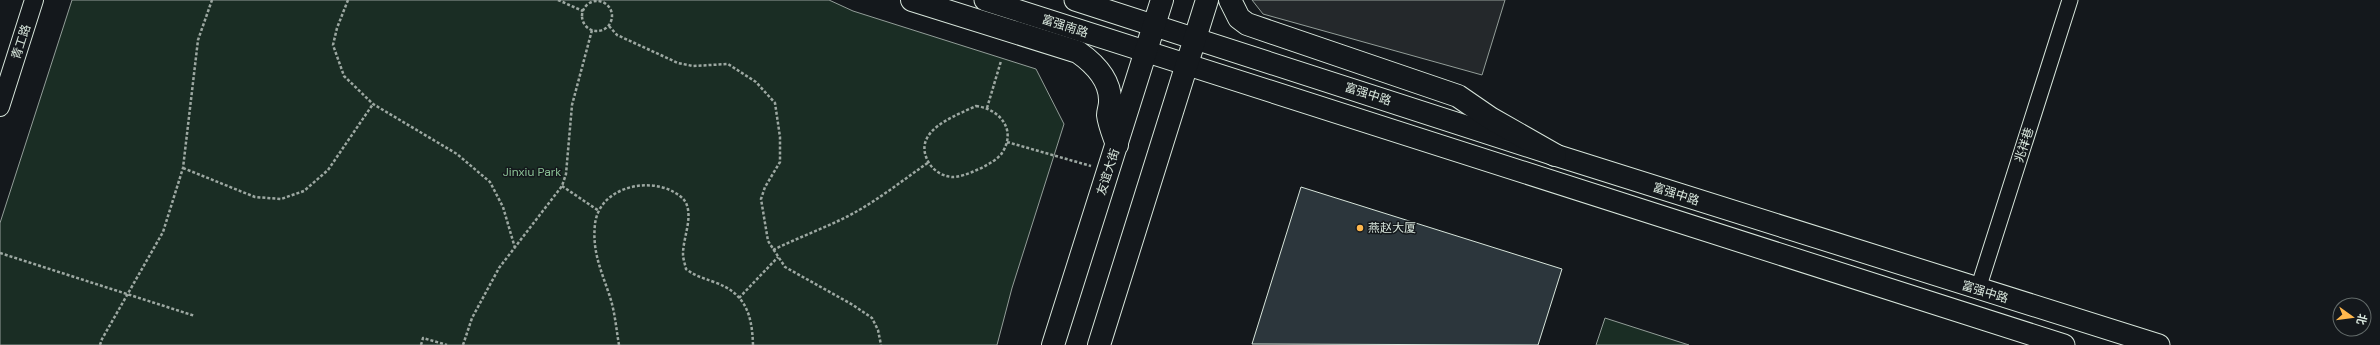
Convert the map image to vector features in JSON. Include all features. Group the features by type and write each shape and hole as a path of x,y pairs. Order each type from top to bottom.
{"main road":[{"path":"912,0 1078,52 1096,66 1108,90 1110,101 1108,116 1116,145"},
{"name":"富强南路","path":"984,0 1146,51"},
{"path":"1075,0 1196,38"},
{"name":"友谊大街","path":"1053,345 1162,0"},
{"path":"1099,345 1196,38 1206,0"},
{"path":"1230,0 1239,18 1247,24 1458,96 1490,118 1555,155"},
{"name":"富强中路","path":"1196,38 1555,155 2159,345"},
{"name":"富强中路","path":"1146,51 2064,345"}],"street":[{"name":"青工路","path":"0,107 34,0"},
{"name":"兆祥巷","path":"1978,289 2070,0"}],"path":[{"path":"100,345 163,232 183,168 198,40 212,0"},
{"path":"348,0 337,28 333,45 344,76 373,104 457,154 490,182 503,207 515,248"},
{"path":"558,0 583,11"},
{"path":"602,1 611,9 612,21 604,30 592,30 584,23 583,11 590,2 602,1"},
{"path":"609,26 617,35 678,63 693,66 728,64 756,82 775,104 780,137 780,162 765,187 761,199 768,241 785,268 853,305 872,318 878,330 881,345"},
{"path":"463,345 479,306 499,268 562,186 566,174 572,105 592,30"},
{"path":"987,108 1001,61"},
{"path":"183,168 255,197 281,199 304,191 328,170 373,104"},
{"path":"976,106 987,108 998,113 1005,122 1008,133 1007,142 1002,155 969,174 958,178 946,177 936,171 929,162 925,151 927,140 932,130 941,122 976,106"},
{"path":"1007,142 1108,171"},
{"path":"774,250 810,232 838,221 866,205 929,162"},
{"path":"619,345 609,294 598,267 594,244 595,223 599,212 608,199 622,190 641,185 657,185 678,195 686,202 687,216 683,254 686,269 696,276 734,290 746,307 752,322 753,345"},
{"path":"562,186 599,212"},
{"path":"0,253 195,316"},
{"path":"739,298 778,256"},
{"path":"421,345 423,338 447,345"}],"green space":[{"name":"Jinxiu Park","path":"72,0 829,0 853,11 1036,69 1064,124 1012,288 997,345 0,345 0,223"},
{"path":"1605,318 1689,345 1596,345"}],"shaded area":[{"path":"1252,0 1505,0 1482,75 1263,14"}],"building":[{"name":"燕赵大厦","path":"1301,187 1562,269 1538,345 1252,344"}],"place":[{"name":"燕赵大厦","path":"1360,228"}]}
